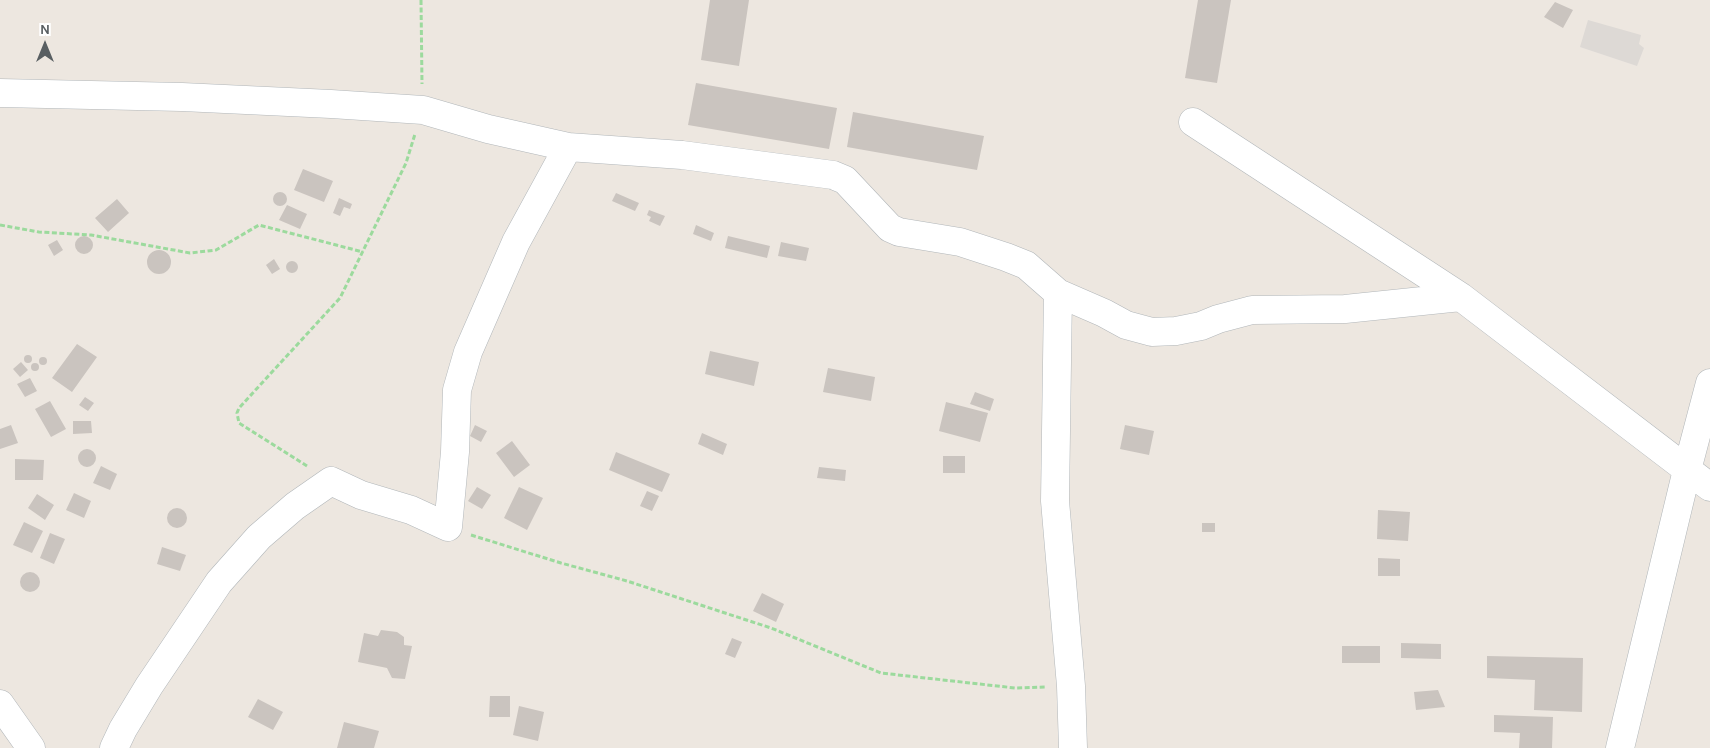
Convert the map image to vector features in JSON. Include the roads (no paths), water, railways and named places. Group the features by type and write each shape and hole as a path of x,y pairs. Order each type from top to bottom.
{"street":[{"path":"0,93 182,97 423,110 488,129 568,147 682,155 833,175 845,180 890,228 899,232 960,242 1006,257 1026,265 1058,293 1126,325 1152,332 1176,331 1201,326 1218,319 1252,310 1345,309 1462,297"},
{"path":"1193,122 1462,297 1710,487"},
{"path":"114,748 123,729 149,686 219,582 258,537 295,506 331,481 361,495 411,510 448,527 455,452 457,390 468,352 516,242 568,147"},
{"path":"1058,293 1055,502 1072,686 1073,748"},
{"path":"1620,748 1687,470 1710,383"},
{"path":"0,704 31,748"}]}
